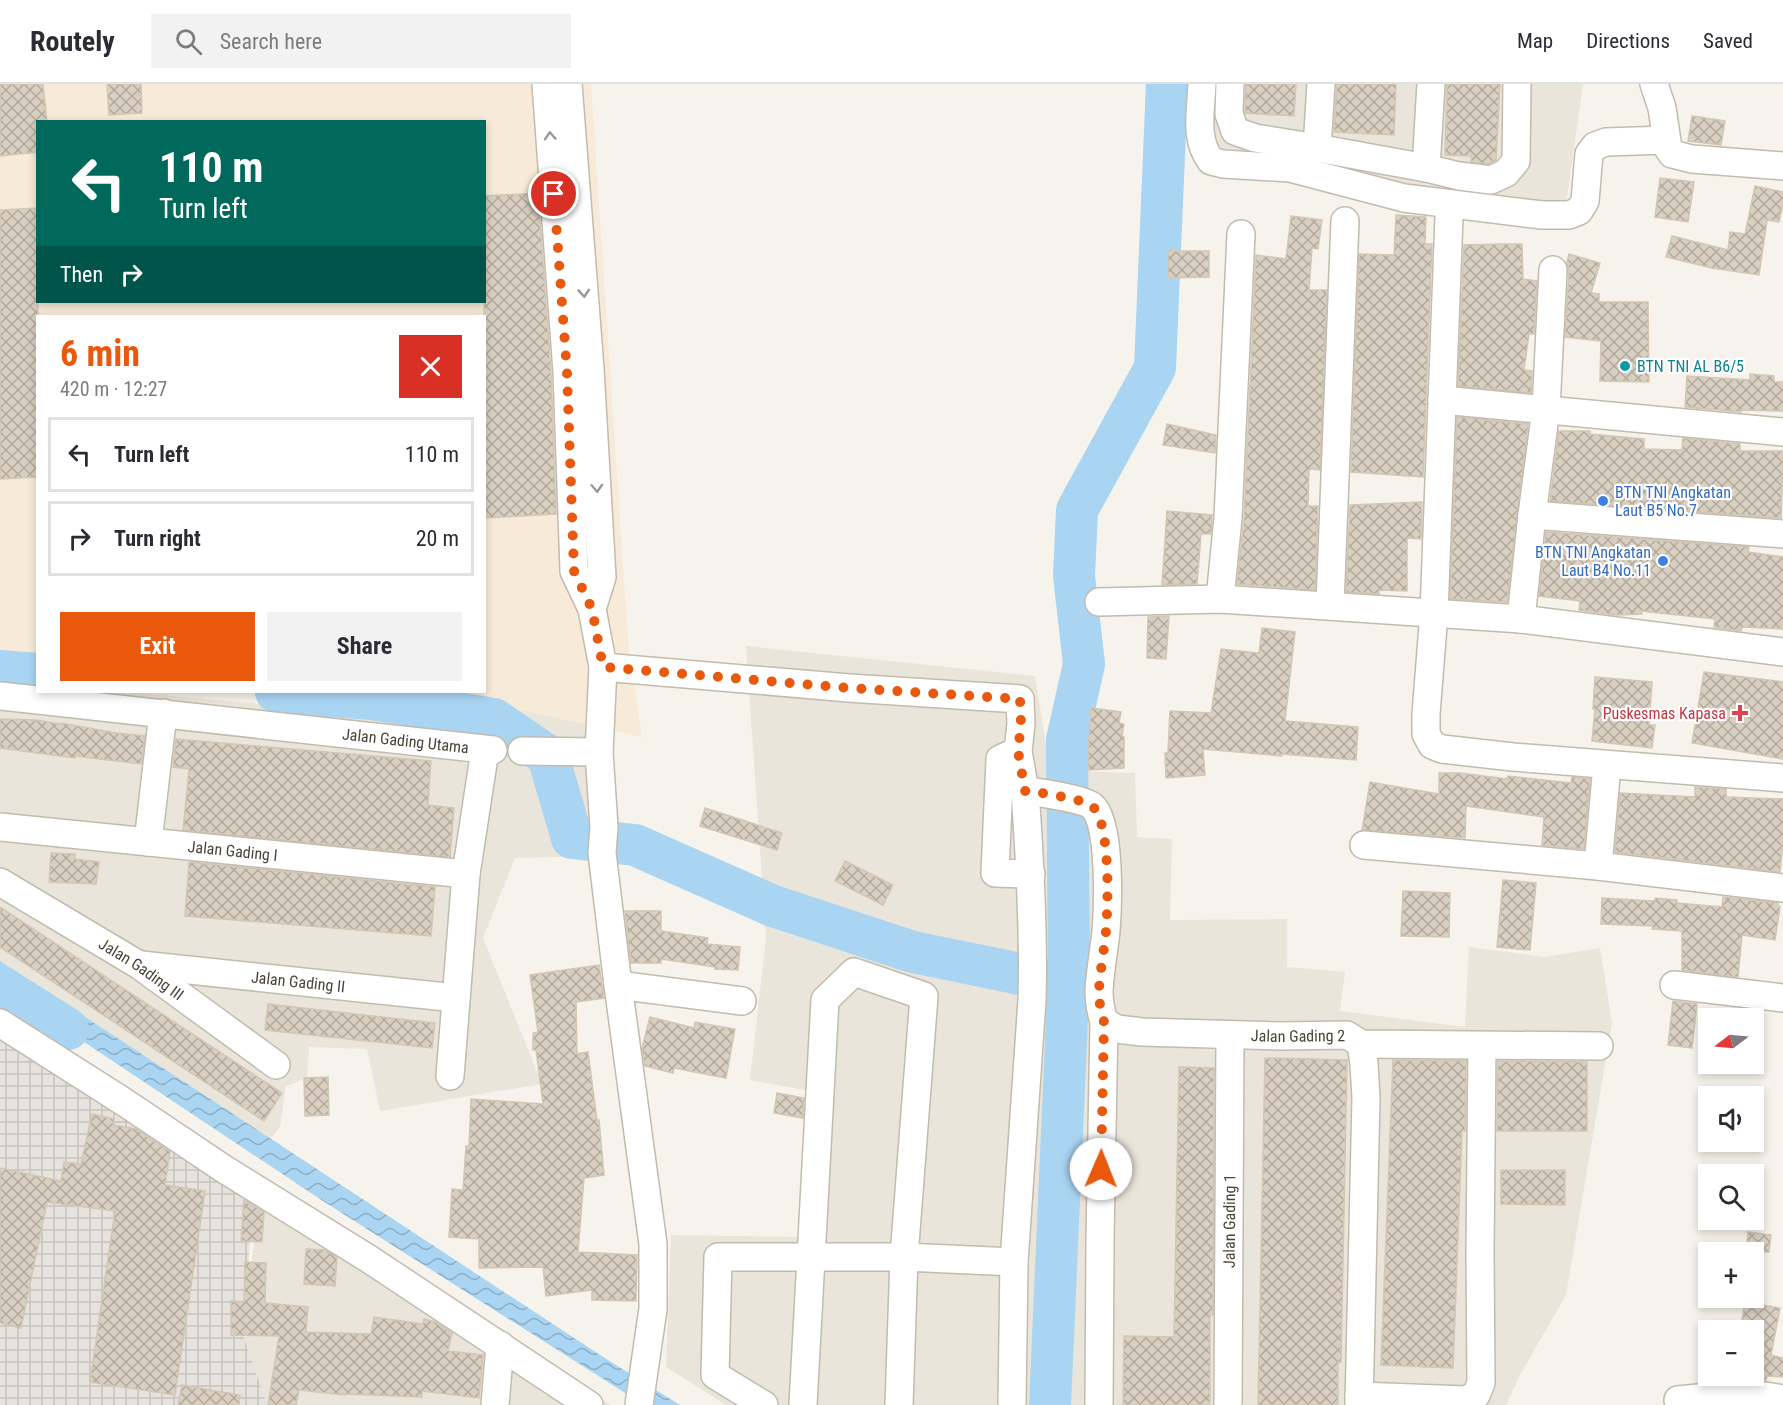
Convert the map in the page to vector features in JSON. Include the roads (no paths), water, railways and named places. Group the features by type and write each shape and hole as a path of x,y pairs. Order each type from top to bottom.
{"street":[{"path":"546,84 567,372 574,571 592,609 603,667 599,752 603,840 618,985 653,1245 653,1309 639,1405"},
{"path":"568,84 590,369 602,576 592,609"},
{"path":"1202,84 1200,138 1203,151 1211,161 1223,164 1290,168 1404,198 1531,214 1569,215 1579,211 1585,201 1589,154 1595,146 1606,142 1666,140"},
{"path":"1230,84 1229,114 1235,131 1255,138 1491,180 1506,173 1516,161 1517,84"},
{"path":"1317,148 1321,84"},
{"path":"1426,168 1431,84"},
{"path":"1654,84 1662,108 1668,148 1672,154 1682,157 1783,166"},
{"path":"1449,217 1434,613 1426,714 1426,734 1432,745 1442,749 1513,757 1783,778"},
{"path":"1330,605 1345,221"},
{"path":"1220,599 1228,518 1240,234"},
{"path":"1521,619 1546,409 1553,270"},
{"path":"1442,400 1783,432"},
{"path":"1532,515 1783,534"},
{"path":"1099,602 1220,599 1330,605 1521,619 1783,652"},
{"path":"603,667 849,688 1020,699 1021,724 1018,751 1035,792 1031,874 1032,1000 1014,1262 1012,1405"},
{"name":"Jalan Gading Utama","path":"0,696 489,750 466,874 450,1076"},
{"path":"148,842 163,713"},
{"path":"522,751 599,752"},
{"path":"1018,751 1000,759 995,873 1031,874"},
{"path":"1598,866 1607,765"},
{"path":"1035,792 1091,805 1101,818 1105,837 1106,930 1099,989 1100,1008 1104,1022 1100,1405"},
{"name":"Jalan Gading I","path":"0,827 466,874"},
{"path":"1364,845 1598,866 1783,888"},
{"name":"Jalan Gading III","path":"0,882 139,964 276,1065"},
{"name":"Jalan Gading II","path":"139,964 456,998"},
{"path":"803,1405 825,1000 854,972 924,996 904,1257 899,1405"},
{"path":"618,985 742,1002"},
{"path":"1674,986 1783,998"},
{"name":"Jalan Gading 2","path":"1104,1022 1117,1029 1142,1032 1281,1036 1347,1035 1361,1044 1599,1046"},
{"path":"0,1023 224,1169 369,1259 589,1405"},
{"name":"Jalan Gading 1","path":"1228,1405 1230,1035"},
{"path":"1361,1044 1366,1098 1359,1401 1466,1400 1476,1395 1481,1383 1479,1252 1482,1046"},
{"path":"764,1405 715,1374 718,1257 904,1257 1014,1262"},
{"path":"495,1405 501,1345"},
{"path":"1678,1400 1741,1392 1783,1399"}],"water":[{"path":"0,961 600,1355 680,1405 644,1405 326,1203 0,986"}],"waterway":[{"path":"1050,1405 1069,974 1067,740 1084,664 1074,576 1077,510 1155,368 1167,84"},
{"path":"0,671 36,674"},
{"path":"290,693 372,699 494,719 548,756 572,838 635,845 773,906 913,952 1069,984"},
{"path":"0,986 68,1029"}],"place":[{"name":"BTN TNI AL B6/5","path":"1625,366"},
{"name":"BTN TNI Angkatan Laut B5 No.7","path":"1603,501"},
{"name":"BTN TNI Angkatan Laut B4 No.11","path":"1663,561"},
{"name":"Puskesmas Kapasa","path":"1740,713"}]}
